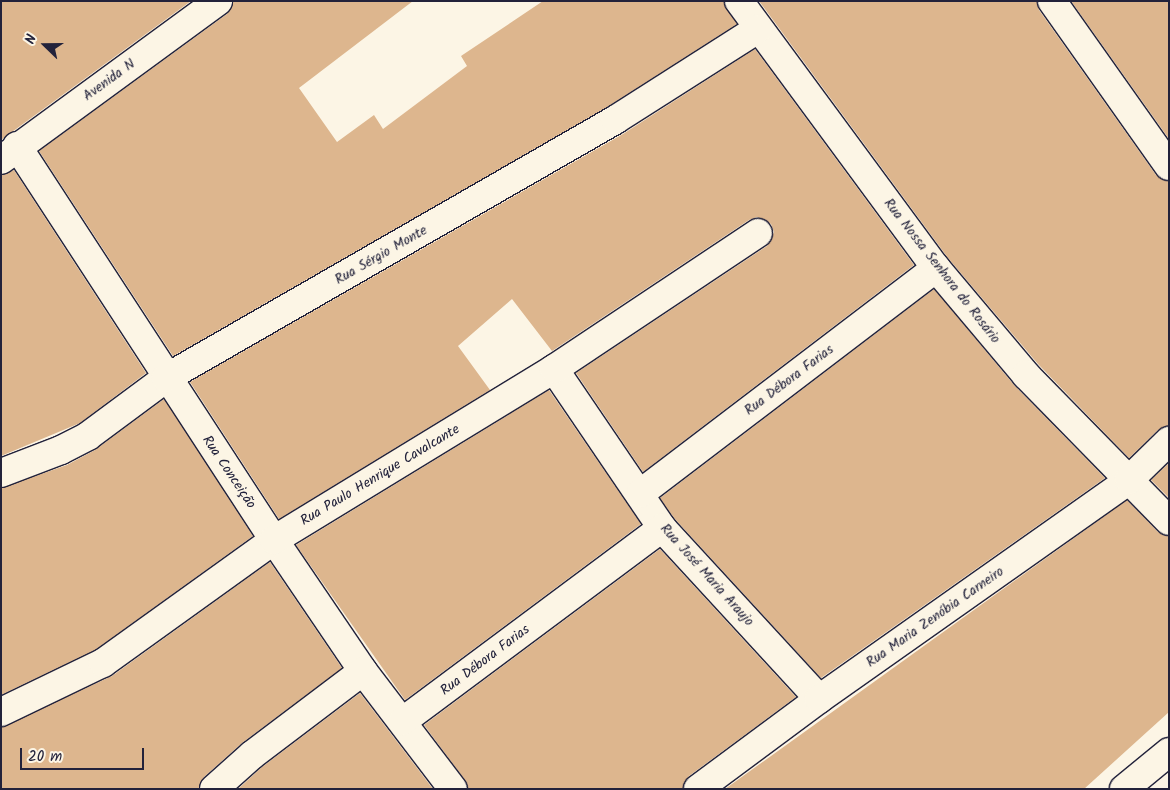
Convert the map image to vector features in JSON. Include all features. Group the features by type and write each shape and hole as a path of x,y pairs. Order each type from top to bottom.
{"street":[{"name":"Avenida N","path":"9,153 218,1"},
{"name":"Rua Nossa Senhora do Rosário","path":"739,1 936,268 1026,375 1169,521"},
{"path":"1052,1 1169,166"},
{"name":"Rua Sérgio Monte","path":"1,473 61,450 88,436 166,378 615,120 758,29"},
{"name":"Rua Conceição","path":"9,153 166,378 363,671 453,789"},
{"name":"Rua Paulo Henrique Cavalcante","path":"1,712 103,663 274,540 554,369 758,233"},
{"name":"Rua Débora Farias","path":"641,493 936,268"},
{"name":"Rua José Maria Araujo","path":"554,369 641,493 662,528 819,699"},
{"name":"Rua Maria Zenóbia Carneiro","path":"698,789 819,699 1129,480 1169,441"},
{"name":"Rua Débora Farias","path":"403,721 662,528"},
{"path":"214,789 252,756 363,671"},
{"path":"1124,789 1169,752"}],"building":[{"path":"1,1 191,1 1,140"},
{"path":"233,1 413,1 299,88 337,142 374,115 383,129 467,66 461,56 543,1 724,1 737,24 607,107 173,356 39,151 227,14"},
{"path":"759,1 1037,1 1039,10 1156,175 1169,181 1169,426 1158,430 1129,458 1038,364 948,258"},
{"path":"1071,1 1169,1 1169,139"},
{"path":"755,49 914,265 643,472 576,373 767,246 774,232 771,224 757,217 749,220 552,351 512,299 458,346 490,390 279,519 190,382 623,134"},
{"path":"14,170 146,373 80,423 1,456 1,175"},
{"path":"934,289 1014,385 1105,478 821,678 674,518 660,498"},
{"path":"549,390 641,524 405,700 296,545"},
{"path":"164,399 253,536 95,650 1,695 1,488 67,465 95,450"},
{"path":"1169,463 1169,498 1151,480"},
{"path":"1127,500 1158,532 1169,536 1169,712 1084,789 725,789"},
{"path":"660,549 796,697 689,776 683,789 468,789 465,780 424,725"},
{"path":"270,562 342,668 242,743 204,777 199,789 1,789 1,727 112,676"},
{"path":"360,693 433,789 238,789 262,767"}]}
